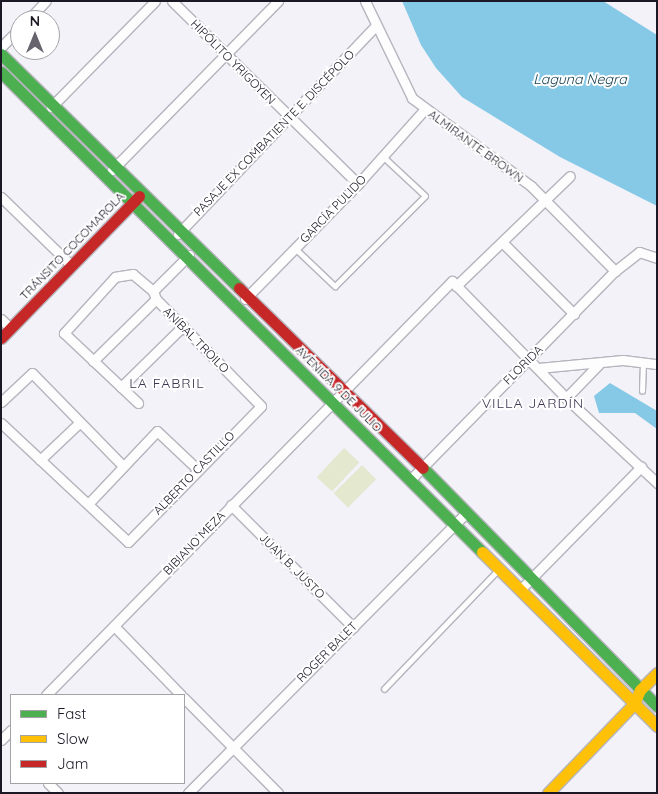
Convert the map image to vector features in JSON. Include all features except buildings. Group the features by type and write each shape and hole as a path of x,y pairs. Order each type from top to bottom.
{"main road":[{"name":"AVENIDA 9 DE JULIO","path":"1,54 141,194 467,512 530,579 657,706"},
{"name":"AVENIDA 9 DE JULIO","path":"1,72 105,178 334,402 454,525 657,726"},
{"name":"TRÁNSITO COCOMAROLA","path":"1,338 141,194"},
{"path":"548,793 634,704 640,690 657,673"}],"street":[{"path":"44,114 156,1"},
{"name":"HIPÓLITO YRIGOYEN","path":"172,1 358,184"},
{"path":"105,178 278,1"},
{"name":"ALMIRANTE BROWN","path":"365,1 412,98 531,186 615,271"},
{"name":"PASAJE EX COMBATIENTE E. DISCÉPOLO","path":"171,241 376,25"},
{"path":"1,48 10,39"},
{"name":"GARCÍA PULIDO","path":"238,307 358,184 425,109"},
{"name":"BIBIANO MEZA","path":"47,694 334,402 454,284 502,242 570,176"},
{"path":"1,197 72,266"},
{"path":"502,242 574,314"},
{"path":"138,404 93,360 196,248"},
{"name":"FLORIDA","path":"410,480 615,271 639,252 657,258"},
{"name":"ANÍBAL TROILO","path":"93,360 64,333 115,277 133,274 261,406"},
{"path":"454,284 529,358 566,398 657,484"},
{"path":"1,319 10,328"},
{"path":"121,387 183,326"},
{"path":"538,368 600,364 623,360 643,364 657,364"},
{"path":"566,398 600,364"},
{"path":"1,402 32,373 76,415 78,424 123,466"},
{"name":"ALBERTO CASTILLO","path":"88,504 128,542 197,469 261,406"},
{"path":"1,422 88,504 157,431 197,469"},
{"path":"40,460 78,424"},
{"path":"520,590 641,467"},
{"name":"JUAN B. JUSTO","path":"231,505 353,627"},
{"name":"ROGER BALET","path":"188,793 467,512"},
{"path":"114,626 180,694"},
{"path":"185,699 278,793"},
{"path":"49,784 58,793"}],"lane":[{"path":"296,248 335,286 425,196 382,156"},
{"path":"642,391 643,364"},
{"path":"384,689 499,568"}],"green space":[{"path":"344,448 359,462 332,492 317,477"},
{"path":"362,465 376,479 348,507 334,493"}],"water":[{"name":"Laguna Negra","path":"402,1 603,1 657,35 657,206 560,157 462,97 436,68 421,45"},
{"path":"610,383 657,411 657,429 635,413 599,413 594,396"}],"traffic: fast":[{"path":"1,54 239,288"},
{"path":"1,72 482,552"},
{"path":"423,468 657,706"}],"traffic: slow":[{"path":"482,552 657,726"},
{"path":"548,793 634,704 640,690 657,673"}],"traffic: jam":[{"path":"1,338 139,196"},
{"path":"239,288 423,468"}],"district":[{"name":"LA FABRIL","path":"167,383"},
{"name":"VILLA JARDÍN","path":"533,403"}]}
